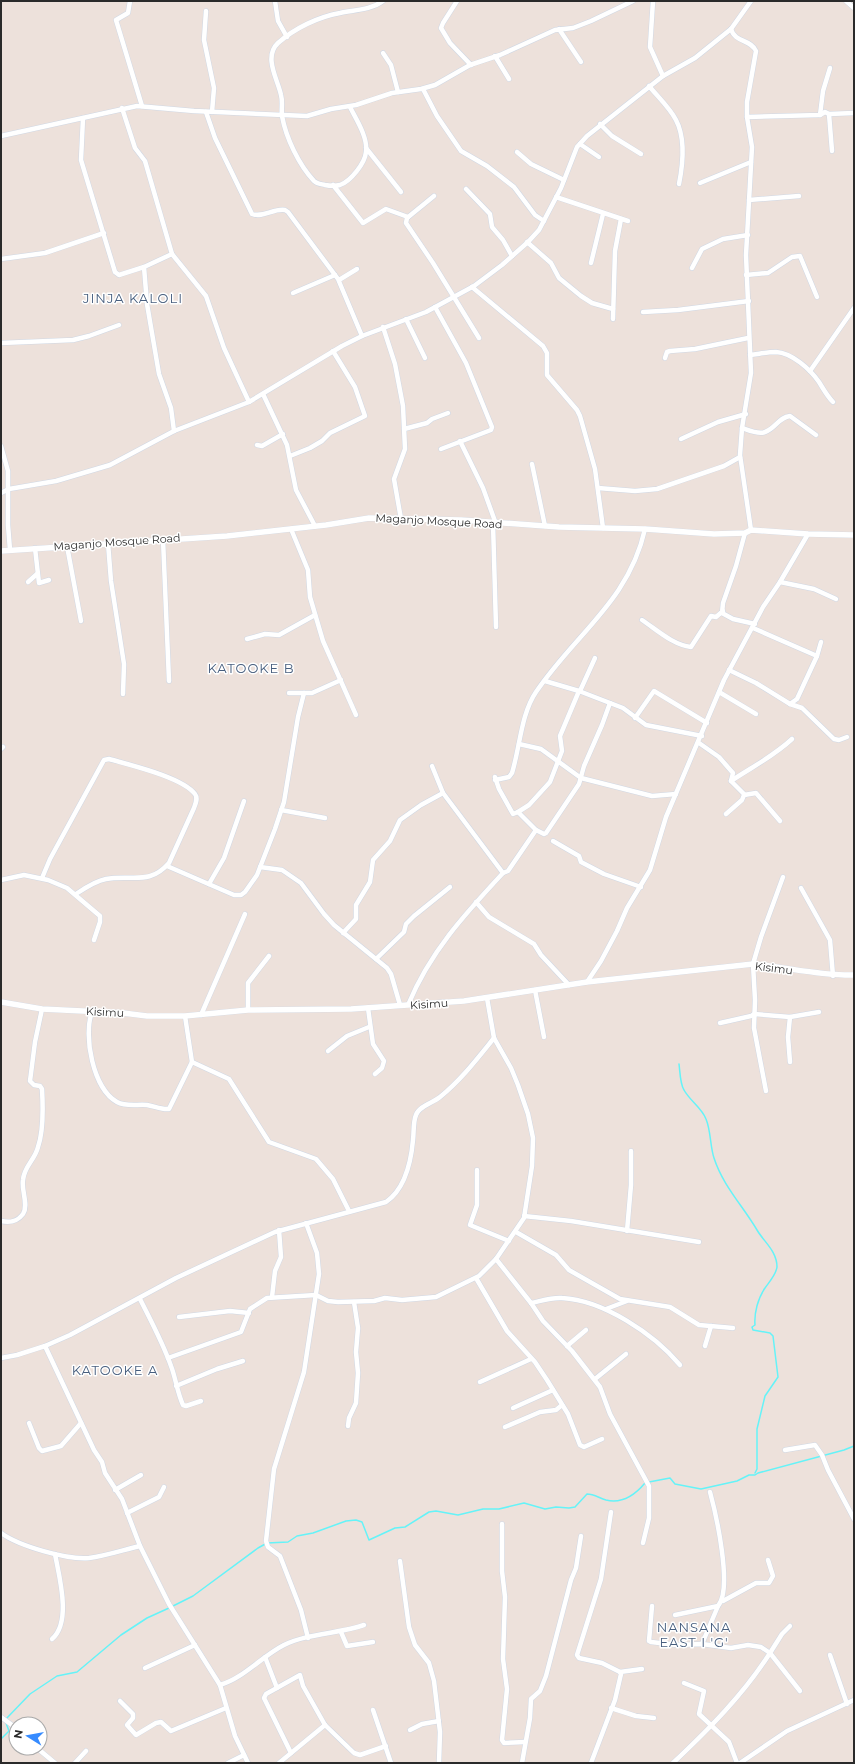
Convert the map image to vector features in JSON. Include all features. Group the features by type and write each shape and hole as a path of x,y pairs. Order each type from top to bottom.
{"street":[{"path":"130,1 128,13 118,18 116,22 142,106"},
{"path":"275,1 278,20 287,37"},
{"path":"366,148 364,158 350,178 340,185 315,182 306,171 292,145 282,116 282,96 273,70 272,52 278,43 316,18 376,6 383,1"},
{"path":"457,1 441,28 450,43 471,65"},
{"path":"1,136 122,108 142,106 206,112 307,116 331,109 350,106 398,92 423,89 435,85 471,65 560,29 579,26 633,1"},
{"path":"652,1 650,47 663,76"},
{"path":"1,493 9,488 56,481 101,469 174,431 250,402 333,351 362,336 435,307 489,276 528,242 544,221 580,144 600,124 649,86 663,76 695,58 731,29 751,1"},
{"path":"846,1 854,8"},
{"path":"206,11 204,40 214,88 212,112"},
{"path":"560,29 581,62"},
{"path":"731,29 739,40 751,44 756,52 747,102 747,117 752,147 748,200 746,275 749,301 748,338 751,373 746,414 742,428 740,457 751,530 808,534 854,535"},
{"path":"383,53 391,65 398,92"},
{"path":"495,56 509,79"},
{"path":"820,115 823,91 830,68"},
{"path":"649,86 676,119 679,126 682,163 679,184"},
{"path":"423,89 437,116 461,150 487,166 514,187 536,215 544,221"},
{"path":"350,106 360,128 366,148 401,192"},
{"path":"122,108 135,148 145,161 172,254 206,296 224,348 250,402"},
{"path":"206,112 215,138 252,214 257,215 280,209 285,210 339,280 362,336"},
{"path":"747,117 820,115 825,112 829,114 854,113"},
{"path":"829,114 832,151"},
{"path":"83,118 81,160 117,275 144,267 172,254"},
{"path":"600,124 612,136 641,154"},
{"path":"580,144 599,156"},
{"path":"517,152 531,164 564,180"},
{"path":"700,183 751,162"},
{"path":"333,185 363,223 386,209 408,217"},
{"path":"466,189 490,214 492,227 503,240 512,256"},
{"path":"434,196 405,220 479,338"},
{"path":"748,200 799,196"},
{"path":"556,197 603,214 628,221"},
{"path":"591,264 603,214"},
{"path":"613,319 615,251 621,219"},
{"path":"1,259 45,253 104,233"},
{"path":"692,268 702,248 723,239 748,234"},
{"path":"528,242 551,263 559,278 581,296 592,303 613,309"},
{"path":"746,275 768,272 792,257 800,256 817,297"},
{"path":"144,267 147,304 159,374 171,408 174,431"},
{"path":"339,280 357,269"},
{"path":"293,293 335,275"},
{"path":"472,287 543,346 547,353 546,375 577,410 595,469 604,528"},
{"path":"643,312 678,310 749,301"},
{"path":"435,307 466,364 492,425 490,430 442,449"},
{"path":"810,371 854,308"},
{"path":"406,319 425,358"},
{"path":"1,343 72,340 89,336 119,325"},
{"path":"383,328 394,364 403,406 405,449 396,469 394,479 401,519"},
{"path":"665,358 667,352 670,351 695,349 748,338"},
{"path":"290,456 310,448 322,441 330,433 365,416 355,387 333,351"},
{"path":"750,355 776,352 785,354 810,371 826,395 834,402"},
{"path":"264,394 283,434 290,456 295,486 315,526"},
{"path":"404,429 428,423 432,419 448,413"},
{"path":"681,439 718,422 746,414"},
{"path":"742,428 760,433 766,432 781,419 790,416 816,436"},
{"path":"257,445 262,446 283,434"},
{"path":"460,441 483,488 494,524 496,627"},
{"path":"1,446 8,471 8,525 10,550"},
{"path":"598,488 635,491 657,489 724,466 740,457"},
{"path":"532,464 545,526"},
{"name":"Maganjo Mosque Road","path":"1,551 163,539 228,536 369,518 461,520 494,524 645,529 714,534 745,533 751,530"},
{"path":"291,529 308,570 310,597 323,641 356,715"},
{"path":"594,658 560,736 562,751 559,762 546,787 529,805 513,814 509,809 495,778 509,777 512,773 530,703 560,659 594,623 618,593 630,573 640,550 645,529"},
{"path":"642,620 672,641 691,648 711,616 716,617 722,611 723,603 736,566 745,533"},
{"path":"587,982 617,931 627,908 642,887 650,870 666,817 702,736 719,692 763,607 780,582 808,534"},
{"path":"163,539 169,680"},
{"path":"108,543 111,581 124,664 123,694"},
{"path":"67,546 81,621"},
{"path":"35,548 39,583 50,580"},
{"path":"28,582 37,574"},
{"path":"780,582 814,589 836,599"},
{"path":"722,611 722,613 728,617 754,626 817,656"},
{"path":"247,639 265,634 279,635 315,615"},
{"path":"790,704 797,699 817,656 821,642"},
{"path":"730,670 756,683 790,704 802,708 834,738 839,740 847,737"},
{"path":"289,693 318,691 341,680"},
{"path":"545,681 580,691 623,708 648,726 702,736"},
{"path":"635,718 654,691 707,723"},
{"path":"719,692 756,714"},
{"path":"166,866 234,895 241,895 246,892 260,867 282,810 296,738 298,713 304,693"},
{"path":"518,812 536,830 544,834 548,832 579,784 610,703"},
{"path":"731,781 764,759 778,752 792,740"},
{"path":"699,743 725,764 733,774 731,781"},
{"path":"519,744 541,749 581,778 652,796 676,794"},
{"path":"42,878 50,859 66,832 80,801 94,779 102,761 106,759 178,781 196,795 194,808 166,866 156,875 150,877 104,879 90,885 76,894"},
{"path":"432,766 443,794 502,873"},
{"path":"731,781 745,794"},
{"path":"726,814 745,794 756,793 780,821"},
{"path":"343,933 356,919 356,905 370,882 373,860 390,841 400,820 421,805 443,794"},
{"path":"209,884 224,858 244,801"},
{"path":"282,810 325,818"},
{"path":"408,1005 417,983 442,942 502,873 508,871 536,830"},
{"path":"553,841 579,856 581,862 592,869 642,887"},
{"path":"260,867 288,872 301,883 324,914 343,933 376,959 391,974 400,1005"},
{"path":"1,880 19,875 42,878 67,888 76,894 100,916 100,922 94,940"},
{"path":"766,1091 758,1054 754,1014 755,1000 753,964 761,937 784,877"},
{"path":"376,959 404,932 406,924 414,916 450,886"},
{"path":"801,888 830,940 833,976"},
{"path":"476,902 488,917 534,944 541,955 569,985"},
{"path":"201,1015 245,914"},
{"path":"248,1010 248,982 269,956"},
{"name":"Kisimu","path":"1,1002 42,1009 185,1016 248,1010 368,1008 487,998 587,982 753,964 833,976 854,975"},
{"path":"535,990 544,1037"},
{"path":"168,1358 241,1332 249,1313 256,1304 267,1298 316,1295 333,1302 354,1302 385,1298 402,1300 436,1297 476,1278 496,1259 516,1232 524,1216 532,1166 532,1132 528,1114 518,1085 511,1068 494,1038 487,998"},
{"path":"368,1008 369,1026 373,1044 384,1061 382,1068 375,1074"},
{"path":"1,1221 9,1223 16,1221 23,1214 25,1205 23,1179 27,1164 38,1148 42,1088 34,1085 30,1081 35,1042 42,1009"},
{"path":"92,1012 89,1019 90,1057 107,1093 116,1102 124,1104 141,1104 168,1109 192,1062 185,1016"},
{"path":"720,1023 754,1014 790,1017 820,1012"},
{"path":"790,1017 788,1037 790,1062"},
{"path":"328,1051 347,1036 369,1026"},
{"path":"1,1358 17,1355 45,1346 176,1278 279,1230 372,1207 386,1202 395,1196 402,1186 410,1158 415,1116 419,1110 439,1098 461,1079 494,1038"},
{"path":"192,1062 229,1080 269,1142 316,1159 333,1179 349,1212"},
{"path":"627,1230 631,1185 631,1151"},
{"path":"477,1170 477,1206 470,1225 509,1241"},
{"path":"524,1216 570,1220 699,1242"},
{"path":"306,1223 319,1264 316,1295 304,1372 273,1475 266,1541 268,1547 280,1556 301,1610 308,1638"},
{"path":"272,1297 275,1271 281,1257 279,1230"},
{"path":"516,1232 556,1255 568,1270 620,1300 666,1306 699,1325 733,1328"},
{"path":"496,1259 531,1303 543,1321 567,1346 600,1387 610,1414 649,1486 649,1518 643,1544"},
{"path":"476,1278 507,1331 531,1359 568,1414 581,1447 602,1439"},
{"path":"140,1298 168,1358 178,1393 184,1406 201,1401"},
{"path":"531,1303 561,1298 572,1299 606,1309 654,1339 680,1365"},
{"path":"606,1309 630,1301"},
{"path":"348,1426 349,1418 356,1403 358,1386 356,1352 358,1328 354,1302"},
{"path":"179,1317 198,1316 230,1311 249,1313"},
{"path":"705,1346 711,1326"},
{"path":"567,1346 586,1330"},
{"path":"45,1346 94,1450 102,1462 105,1473 122,1499 140,1546 172,1610 220,1685 226,1708 248,1763"},
{"path":"595,1379 626,1354"},
{"path":"480,1382 531,1359"},
{"path":"176,1386 217,1369 243,1361"},
{"path":"513,1408 552,1390"},
{"path":"505,1427 540,1412 556,1410 562,1406"},
{"path":"29,1423 39,1448 42,1451 61,1446 81,1423"},
{"path":"785,1450 815,1445 823,1456 854,1519"},
{"path":"115,1490 141,1475"},
{"path":"127,1513 159,1497 164,1487"},
{"path":"710,1492 718,1524 724,1586 722,1601"},
{"path":"611,1512 601,1579 577,1655 579,1658 602,1663 620,1672 642,1669"},
{"path":"502,1524 502,1571 505,1597 503,1659 507,1689 502,1740 504,1743 525,1742"},
{"path":"1,1533 17,1542 55,1554 87,1558 140,1546"},
{"path":"522,1763 530,1718 531,1699 540,1692 546,1676 571,1580 576,1568 581,1536"},
{"path":"52,1639 58,1634 64,1600 55,1554"},
{"path":"702,1644 718,1606 722,1601 756,1583 769,1583 773,1576 768,1560"},
{"path":"400,1561 409,1627 415,1645 431,1668 439,1721 439,1763"},
{"path":"652,1606 649,1641 677,1645 702,1644 731,1648 748,1645 761,1647 770,1653 800,1692"},
{"path":"675,1615 718,1606"},
{"path":"220,1685 230,1682 268,1653 287,1644 308,1638 341,1632 364,1625"},
{"path":"673,1763 729,1707 750,1682 782,1634 790,1626"},
{"path":"341,1632 347,1646 373,1642"},
{"path":"146,1668 195,1645"},
{"path":"830,1655 847,1704"},
{"path":"264,1657 277,1688"},
{"path":"591,1763 611,1708 620,1672"},
{"path":"291,1753 265,1701 266,1694 300,1675 304,1686 325,1725 356,1755 386,1746"},
{"path":"684,1683 704,1691 699,1714 729,1742 739,1763 787,1731 854,1700"},
{"path":"120,1701 133,1714 133,1718 127,1725 136,1735 156,1723 161,1722 171,1731 226,1708"},
{"path":"611,1708 636,1716 654,1718"},
{"path":"373,1710 391,1763"},
{"path":"410,1730 422,1724 439,1721"},
{"path":"279,1763 325,1725"},
{"path":"75,1763 86,1751"},
{"path":"228,1763 244,1755"},
{"path":"47,1756 55,1763"}],"waterway":[{"path":"679,1064 683,1087 689,1098 702,1111 706,1119 714,1158 718,1168 728,1187 773,1251 776,1261 777,1267 775,1273 758,1301 755,1325 752,1327 753,1330 770,1333 773,1336 778,1377 765,1396 757,1429 757,1469 755,1473"},
{"path":"649,1482 670,1478 675,1484 701,1489 737,1481 749,1475 755,1475 854,1446"},
{"path":"173,1606 193,1596 267,1543 288,1542 297,1536 313,1533 346,1521 356,1520 362,1522 369,1540 395,1528 405,1527 429,1512 436,1511 458,1515 483,1509 499,1509 524,1503 545,1509 556,1507 569,1508 575,1507 587,1494 606,1500 623,1500 632,1495 645,1483"},
{"path":"5,1720 30,1694 57,1676 77,1672 121,1635 147,1618 169,1608"},
{"path":"1,1739 9,1731 6,1723"}],"district":[{"name":"JINJA KALOLI","path":"133,298"},
{"name":"KATOOKE B","path":"251,668"},
{"name":"KATOOKE A","path":"115,1370"},
{"name":"NANSANA EAST I 'G'","path":"694,1634"}]}
